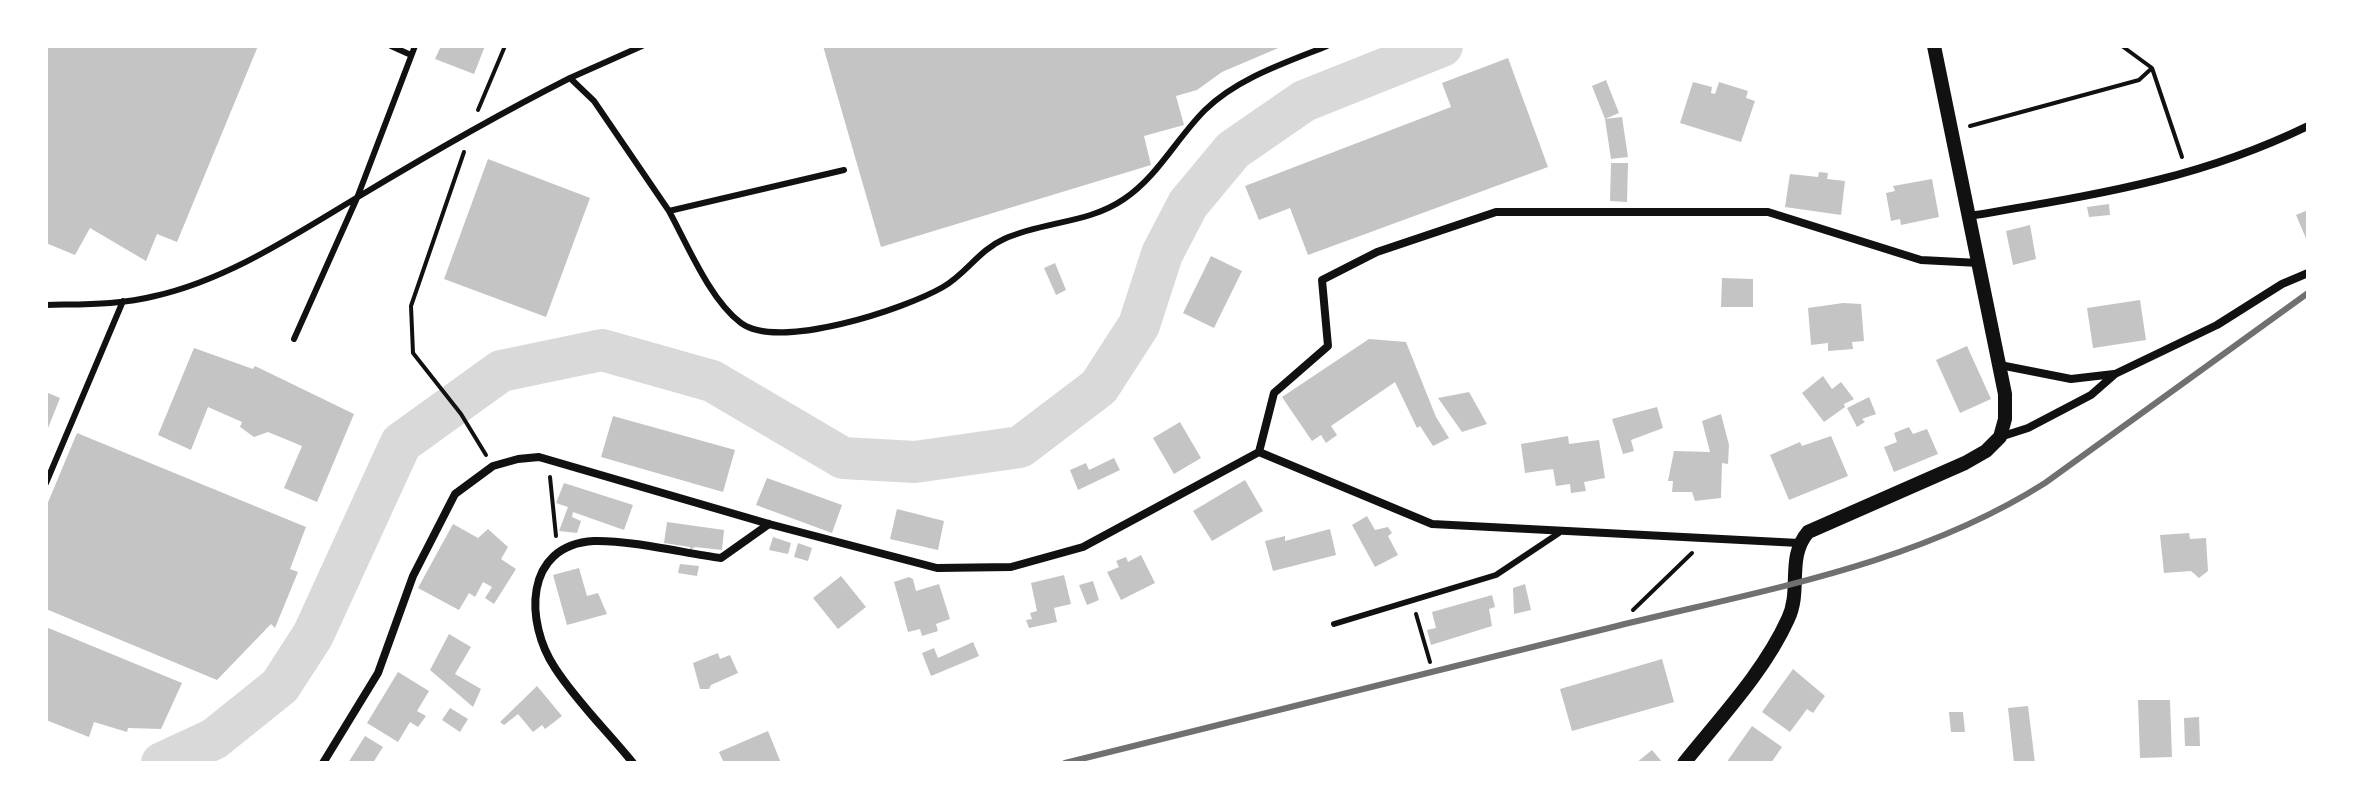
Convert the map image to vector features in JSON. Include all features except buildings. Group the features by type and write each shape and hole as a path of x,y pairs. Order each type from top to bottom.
{"street":[{"path":"1934,46 2000,365 2005,419 2000,437"},
{"path":"1970,216 2142,186 2186,175 2253,153 2308,126"},
{"path":"323,763 378,673 413,576 455,494 493,466 539,457 769,524 937,568 1011,567 1083,547 1259,452 1274,393 1328,346 1322,280 1377,252 1496,212 1768,212 1921,260 1980,263"},
{"path":"1684,763 1745,686 1788,621 1796,601 1795,557 1799,543 1820,524 1965,463 1986,451 2000,437 2028,428 2091,395 2115,374 2217,325 2282,284 2308,273"},
{"path":"2000,365 2071,379 2115,374"},
{"path":"1259,452 1432,524 1559,533 1799,543"},
{"path":"633,763 553,666 538,623 534,589 541,569 572,545 595,541 721,558 769,524"}],"lane":[{"path":"391,46 411,55"},
{"path":"294,339 357,198 415,46"},
{"path":"46,305 156,296 212,277 284,241 473,128 570,78 642,46"},
{"path":"570,78 594,101 669,211 704,276 742,324 760,331 784,333 837,323 918,299 944,287 987,248 1003,239 1102,211 1120,202 1152,175 1219,97 1275,67 1327,46"},
{"path":"669,211 844,170"},
{"path":"46,483 123,301"},
{"path":"1334,624 1496,575 1559,533"}],"path":[{"path":"493,466 461,414 413,353 411,306 505,46"},
{"path":"2122,46 2152,68 2178,139 2186,175"},
{"path":"1969,126 2139,80 2152,68"},
{"path":"550,481 556,540"},
{"path":"1633,610 1708,538"},
{"path":"1412,600 1430,662"}],"waterway":[{"path":"162,763 214,739 280,686 313,635 401,443 501,371 602,350 712,381 843,458 915,462 1020,447 1099,387 1139,325 1162,254 1188,204 1233,150 1304,101 1442,46"}],"railway":[{"path":"1065,763 1782,587 1891,555 1944,535 1996,511 2045,483 2308,293"}]}
